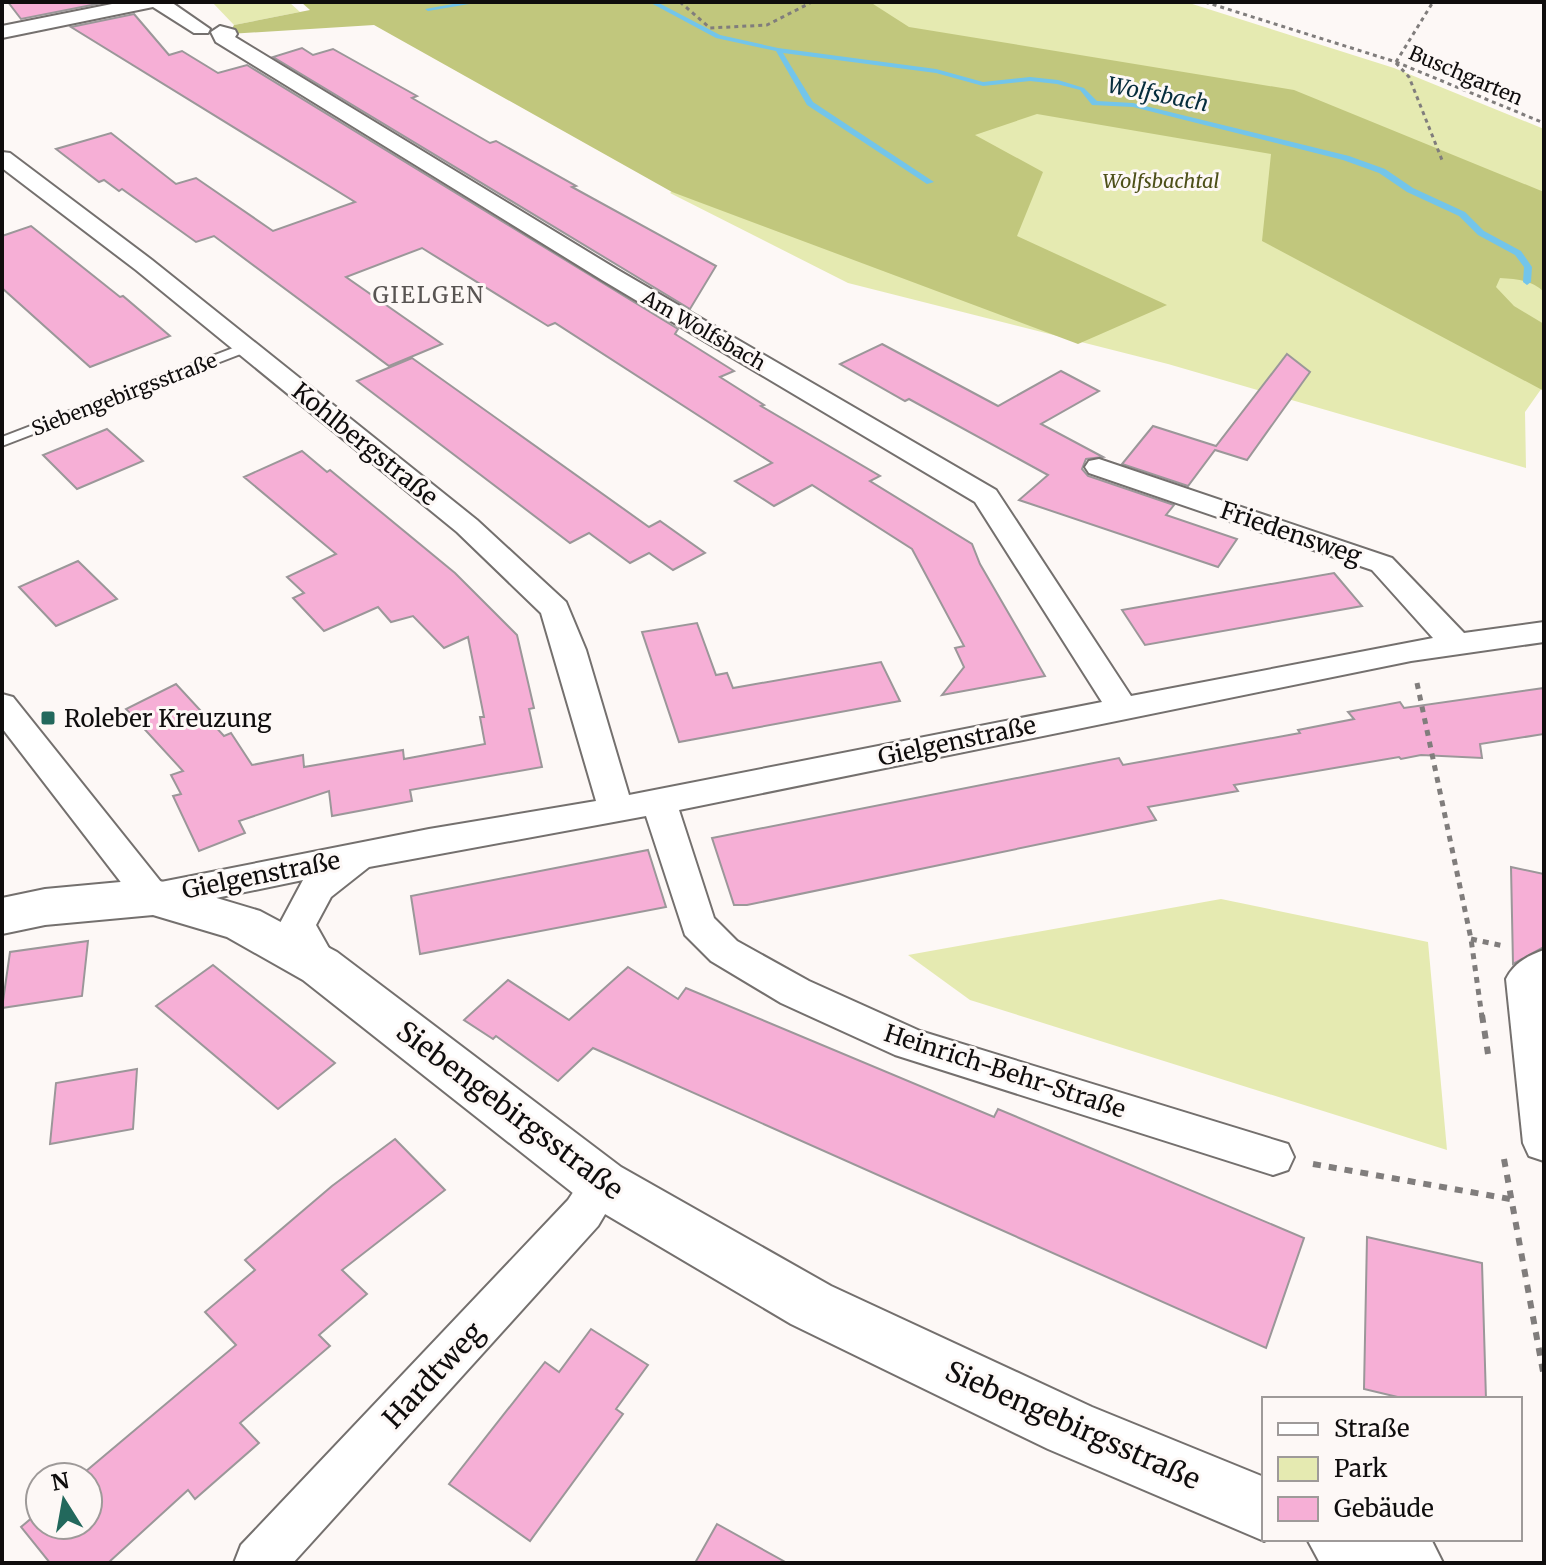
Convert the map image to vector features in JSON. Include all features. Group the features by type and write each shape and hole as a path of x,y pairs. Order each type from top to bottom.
{"main road":[{"path":"2,916 45,907 153,897"},
{"name":"Siebengebirgsstraße","path":"153,897 243,924 320,966 602,1184 811,1305 1070,1428 1262,1508"},
{"path":"1345,1541 1411,1563"}],"street":[{"path":"2,32 149,2"},
{"name":"Am Wolfsbach","path":"158,2 211,31 228,34 223,38 610,275 986,496 1121,706"},
{"name":"Kohlbergstraße","path":"2,158 246,347 467,526 555,609 570,650 616,810"},
{"name":"Friedensweg","path":"1099,467 1382,564 1455,643"},
{"name":"Gielgenstraße","path":"153,897 616,810 1121,706 1455,643 1544,632"},
{"path":"2,705 153,897"},
{"name":"Heinrich-Behr-Straße","path":"659,801 698,925 724,951 795,992 909,1044 1273,1157"},
{"name":"Gielgenstraße","path":"320,966 297,925 307,900 328,876 370,854"},
{"path":"1534,972 1544,1143"},
{"name":"Hardtweg","path":"259,1563 583,1213 602,1184"}],"lane":[{"name":"Siebengebirgsstraße","path":"2,442 246,347"}],"path":[{"path":"680,2 710,28 767,25 812,2"},
{"path":"1205,2 1396,62 1409,77 1442,160"},
{"name":"Buschgarten","path":"1433,2 1396,62 1544,123"},
{"path":"1411,651 1471,939 1489,1061"},
{"path":"1503,1153 1544,1377"},
{"path":"1273,1157 1510,1199"}],"green space":[{"path":"212,2 289,2 300,12 234,25"},
{"path":"301,2 870,2 909,27 1294,90 1544,192 1544,292 1529,283 1512,279 1500,278 1496,287 1514,306 1544,324 1544,391 1262,241 1271,154 1037,114 975,135 1043,172 1017,236 1167,305 1078,344 672,192 374,25 229,34 234,25 310,10"},
{"name":"Wolfsbachtal","path":"567,2 1186,2 1394,68 1544,129 1544,385 1525,412 1526,468 1168,364 848,283 670,193 682,182"},
{"path":"1221,899 1428,942 1447,1150 970,1000 908,955"}],"building":[{"path":"8,2 107,2 21,19"},
{"path":"134,14 169,55 182,51 218,73 247,65 678,329 675,334 734,371 720,377 764,405 761,406 880,476 870,481 972,544 980,564 1045,676 942,695 964,667 955,648 964,646 912,549 812,485 774,506 735,481 772,463 555,323 548,326 422,248 346,277 442,344 389,366 214,236 196,242 122,189 119,191 104,180 99,182 56,149 111,133 176,184 196,178 273,231 355,202 71,27"},
{"path":"302,48 313,55 333,49 417,96 412,98 490,143 496,141 576,186 572,187 716,266 690,309 273,57"},
{"path":"31,226 170,336 90,367 2,288 2,236"},
{"path":"882,344 998,406 1061,371 1099,391 1041,424 1103,457 1086,459 1082,469 1088,476 1174,505 1166,515 1237,539 1218,567 1019,500 1048,475 840,364"},
{"path":"1287,354 1310,372 1247,460 1215,450 1188,486 1122,464 1153,426 1216,446"},
{"path":"412,358 649,527 660,521 705,553 673,570 649,553 630,563 589,533 570,543 357,381"},
{"path":"107,429 143,461 77,489 43,455"},
{"path":"302,451 327,472 330,470 455,573 517,635 534,708 529,709 542,767 410,790 412,801 332,816 329,791 239,821 245,833 199,851 173,796 181,794 171,775 183,771 126,709 176,684 224,736 231,733 252,765 303,755 304,767 403,750 404,759 485,744 480,717 484,717 468,637 444,648 413,616 391,622 378,607 324,631 293,598 304,593 287,577 336,554 244,477"},
{"path":"78,561 117,599 56,626 19,587"},
{"path":"1334,573 1362,606 1145,645 1122,610"},
{"path":"697,623 716,675 727,673 733,688 881,662 900,701 679,742 642,632"},
{"path":"1544,688 1544,734 1480,744 1482,758 1399,757 1234,785 1238,791 1148,807 1156,820 747,905 734,905 712,838 1119,758 1123,765 1300,733 1298,730 1354,719 1348,712 1400,702 1404,708"},
{"path":"648,850 666,907 420,954 411,896"},
{"path":"1511,867 1544,874 1544,947 1513,964"},
{"path":"88,941 82,996 2,1008 10,952"},
{"path":"213,965 335,1063 278,1109 156,1006"},
{"path":"628,967 678,999 686,988 994,1117 998,1109 1304,1238 1266,1348 593,1048 558,1081 496,1036 493,1039 464,1020 508,980 569,1020"},
{"path":"137,1069 133,1129 50,1144 56,1083"},
{"path":"395,1139 445,1190 342,1270 367,1294 319,1335 330,1346 240,1423 259,1443 195,1499 188,1490 108,1563 50,1563 32,1541 104,1541 104,1461 98,1461 236,1345 205,1312 255,1270 245,1260 332,1186"},
{"path":"1367,1237 1482,1263 1486,1397 1398,1397 1364,1389"},
{"path":"591,1329 648,1365 616,1409 623,1414 530,1541 449,1484 545,1362 559,1372"},
{"path":"717,1524 787,1563 695,1563"}],"waterway":[{"path":"428,9 478,2"},
{"name":"Wolfsbach","path":"652,2 718,37 778,50"},
{"name":"Wolfsbach","path":"778,50 936,71 983,84 1030,79 1058,82 1082,89 1095,103 1133,105 1346,158 1382,171 1410,190 1462,214 1481,233 1518,253 1528,267 1527,282"},
{"path":"778,50 810,103 930,182"}],"place":[{"name":"Roleber Kreuzung","path":"48,718"}],"district":[{"name":"GIELGEN","path":"429,295"}]}
